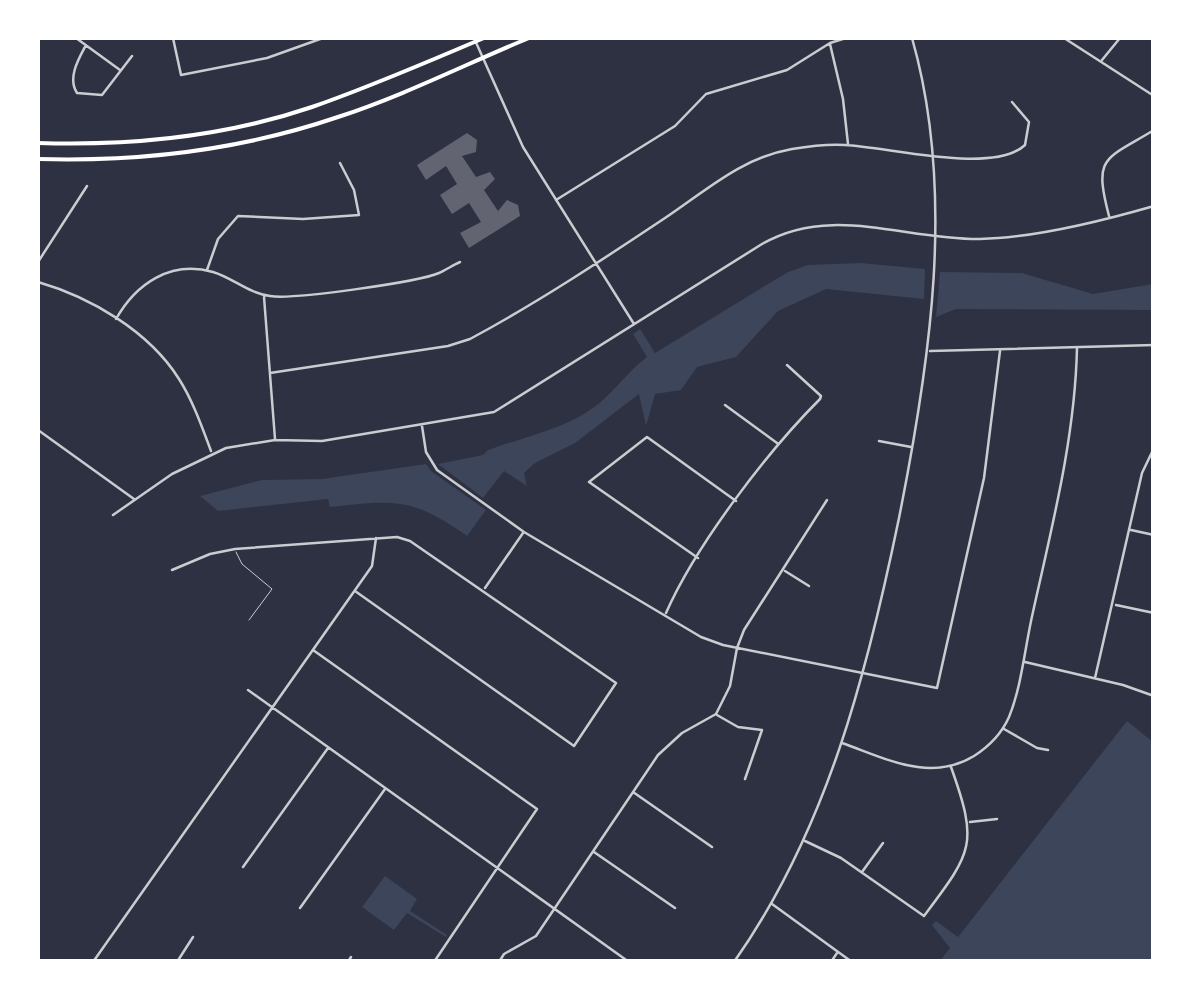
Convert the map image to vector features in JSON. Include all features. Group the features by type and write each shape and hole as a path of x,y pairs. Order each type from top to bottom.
{"main road":[{"path":"38,142 150,140 240,127 308,108 484,38"},
{"path":"38,159 131,159 238,144 342,116 529,38"}],"street":[{"path":"76,38 121,70"},
{"path":"172,38 181,75 267,58 324,38"},
{"path":"556,200 675,126 706,94 787,70 846,38"},
{"path":"734,962 803,840 842,743 885,585 912,447 928,351 934,235 933,154 924,84 912,38"},
{"path":"1064,38 1154,96"},
{"path":"1101,61 1120,38"},
{"path":"474,39 523,147 634,324"},
{"path":"830,44 848,145"},
{"path":"86,45 72,83 77,92 102,95 132,56"},
{"path":"270,373 459,343 594,263 707,186 751,162 788,150 848,145 985,159 1018,152 1026,145 1030,122 1012,102"},
{"path":"1109,217 1100,184 1104,164 1154,130"},
{"path":"206,271 218,239 238,216 303,219 359,215 354,190 340,163"},
{"path":"38,262 87,186"},
{"path":"114,515 172,474 212,452 252,442 322,441 494,412 762,244 795,229 840,224 934,235 1001,237 1154,206"},
{"path":"116,318 133,293 158,276 176,270 206,271 264,295 296,296 430,276 460,262"},
{"path":"38,282 77,296 141,336 177,376 212,452"},
{"path":"264,295 275,440"},
{"path":"928,351 1154,345"},
{"path":"842,743 914,768 951,766 978,753 1003,728 1011,712 1060,488 1077,347"},
{"path":"422,426 426,452 437,470 524,532 702,637 737,648 937,688 984,478 1000,350"},
{"path":"666,614 736,501 778,444 821,396 787,365"},
{"path":"724,404 778,444"},
{"path":"38,430 136,500"},
{"path":"698,558 589,482 647,437 736,501"},
{"path":"880,441 912,447"},
{"path":"1096,678 1142,473 1154,448"},
{"path":"499,962 504,954 536,936 664,749 716,714 730,686 744,630 828,500"},
{"path":"1129,530 1154,535"},
{"path":"484,590 524,532"},
{"path":"92,962 372,566 376,536"},
{"path":"172,570 210,554 235,549 376,536 410,541 616,682 574,746 354,590"},
{"path":"783,570 810,586"},
{"path":"1113,604 1154,613"},
{"path":"313,650 537,809 434,962"},
{"path":"1022,662 1154,696"},
{"path":"248,690 630,962"},
{"path":"716,714 738,728 762,730 745,779"},
{"path":"1003,728 1037,748 1048,750"},
{"path":"243,867 328,747"},
{"path":"803,840 841,858 924,916 963,862 969,843 968,822 951,766"},
{"path":"300,908 386,788"},
{"path":"632,791 712,847"},
{"path":"968,822 997,818"},
{"path":"861,873 883,843"},
{"path":"592,851 674,908"},
{"path":"770,903 852,962"},
{"path":"176,962 193,937"},
{"path":"831,962 838,952"}],"lane":[{"path":"235,549 242,564 272,589 250,620"}],"shaded area":[{"path":"861,263 925,269 924,299 826,289 778,311 736,357 697,367 681,390 655,394 646,426 639,394 575,443 535,463 524,473 527,486 504,471 483,498 438,464 483,455 590,410 647,357 633,334 640,329 655,353 788,272 808,265"},
{"path":"940,272 1022,273 1093,294 1153,284 1153,310 956,309 936,317"},
{"path":"426,464 486,510 467,536 432,514 402,504 330,507 328,499 218,511 200,496 262,480 322,479"},
{"path":"1127,721 1153,742 1153,961 940,961 950,948 932,925 936,921 958,937"},
{"path":"385,876 417,899 410,911 446,937 407,913 394,930 362,907"}],"building":[{"path":"467,133 477,140 476,152 462,156 476,177 490,172 495,179 484,190 498,211 507,200 518,205 520,216 469,248 460,233 481,222 469,203 452,214 440,195 457,184 446,166 426,180 417,165"}]}
